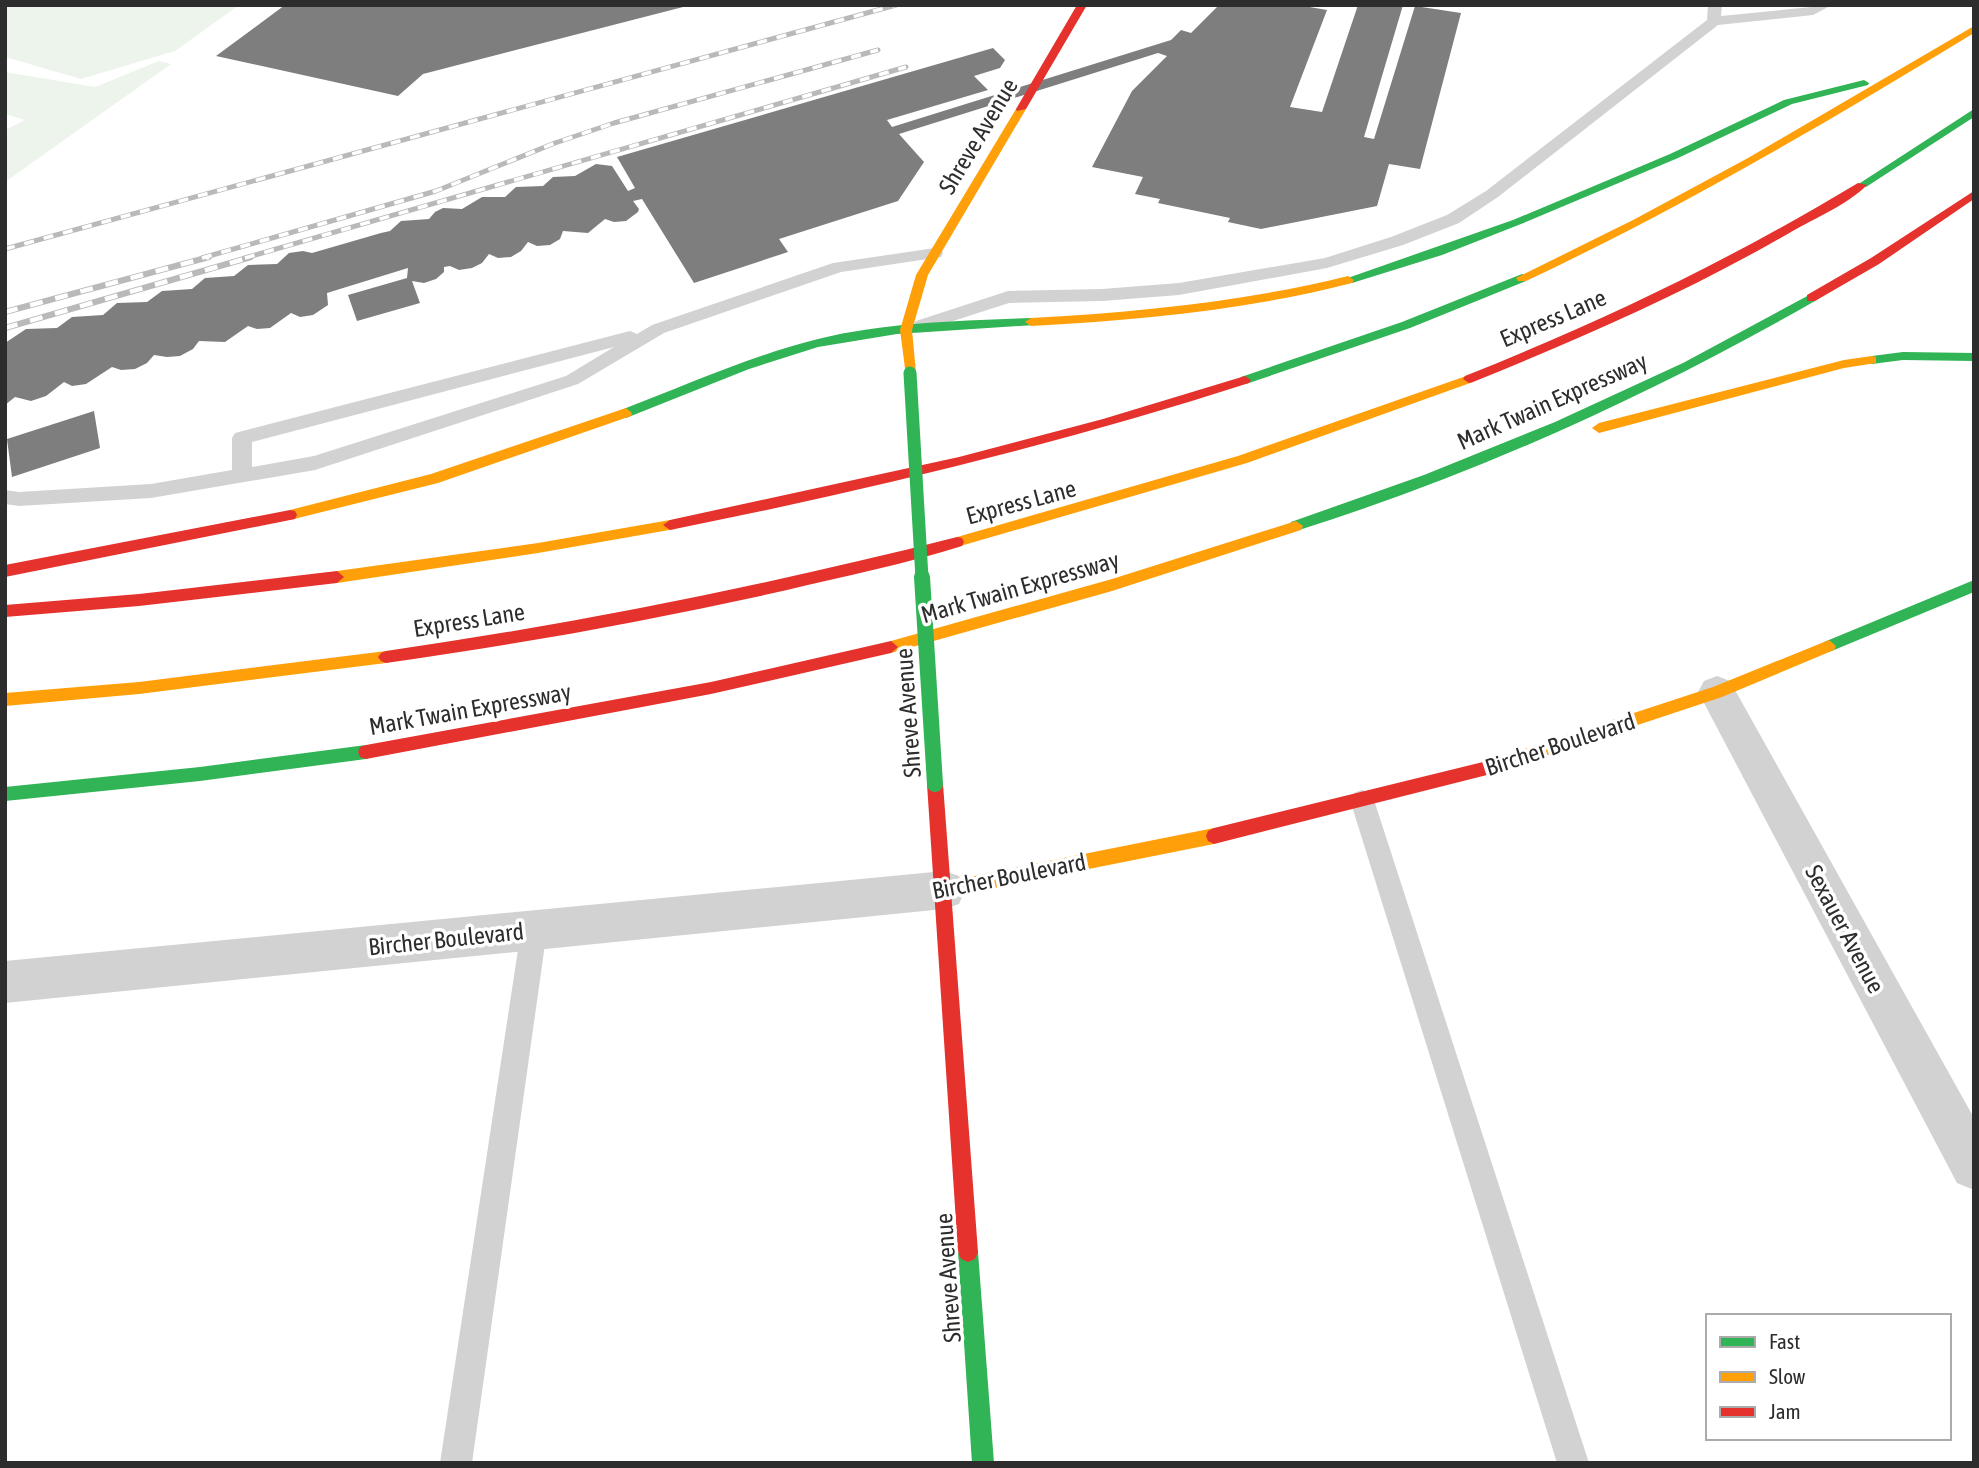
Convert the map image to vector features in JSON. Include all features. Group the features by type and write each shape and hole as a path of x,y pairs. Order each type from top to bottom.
{"main road":[{"name":"Shreve Avenue","path":"983,1463 906,330 922,275 1082,5"},
{"path":"5,611 279,586 456,562 609,536 782,503 957,463 1155,409 1406,325 1518,279 1616,234 1782,145 1974,29"},
{"path":"5,571 170,541 328,507 429,480 542,443 792,351 836,339 906,330 1208,309 1287,296 1356,279 1424,258 1494,230 1680,153 1791,101 1903,73"},
{"name":"Express Lane","path":"5,700 277,672 444,648 640,615 978,538 1194,477 1459,382 1673,290 1764,244 1845,196 1974,112"},
{"name":"Mark Twain Expressway","path":"5,794 116,784 317,759 572,715 867,653 1204,557 1356,507 1488,456 1608,404 1714,354 1810,302 1974,194"},
{"path":"1488,456 1844,364 1903,356 1974,357"},
{"name":"Bircher Boulevard","path":"944,890 1250,829 1511,762 1717,692 1974,586"}],"street":[{"name":"Sexauer Avenue","path":"1717,692 1974,1166"},
{"name":"Bircher Boulevard","path":"5,982 944,890"}],"lane":[{"path":"906,330 1008,297 1102,295 1179,289 1327,263 1397,241 1453,219 1492,194 1714,13 1813,11 1825,5"},
{"path":"242,475 242,438 658,329 839,267 935,253"},
{"path":"5,497 19,499 151,491 315,463 572,380 658,329"},
{"path":"1362,800 1573,1463"},
{"path":"456,1463 534,930"}],"shaded area":[{"path":"5,5 239,5 175,51 81,79 5,57"},
{"path":"159,61 171,64 5,182 5,130 25,120 5,114 5,72 95,87"}],"building":[{"path":"285,5 687,6 423,74 398,96 216,56"},
{"path":"1219,5 1298,5 1327,10 1290,107 1322,112 1358,5 1403,5 1364,137 1374,139 1415,6 1461,13 1420,169 1389,164 1377,206 1261,229 1228,222 1230,218 1158,203 1160,199 1135,194 1143,177 1092,167 1132,91 1167,56 1158,53 899,134 924,162 898,201 779,239 788,252 694,283 642,199 633,201 639,209 638,212 626,221 614,222 605,219 588,233 563,231 560,239 550,245 537,246 528,242 521,251 511,257 498,258 489,254 482,263 472,268 459,270 450,266 444,267 444,272 436,279 424,283 412,281 420,303 357,321 348,295 407,278 408,268 327,293 328,305 313,315 300,317 291,313 270,328 257,329 248,326 225,342 199,341 193,349 180,356 154,355 147,363 135,369 121,370 112,367 86,384 72,386 64,382 46,396 31,401 15,397 5,405 5,343 26,329 57,328 72,317 103,315 117,303 147,302 162,291 192,289 205,278 234,276 248,265 277,264 289,253 312,253 390,231 401,221 429,219 443,208 462,209 482,197 505,197 516,187 543,186 553,177 575,176 596,164 612,166 628,191 635,188 617,157 993,48 1005,60 1000,68 974,76 988,90 887,120 892,127 1171,40 1181,30 1191,33"},
{"path":"94,411 100,448 12,477 7,439"}],"railway":[{"path":"5,249 896,5"},
{"path":"202,258 436,191 555,143 614,123 878,50"},
{"path":"245,258 906,67"},
{"path":"5,312 209,257"},
{"path":"5,328 251,257"}],"traffic: fast":[{"path":"1348,280 1438,252 1517,222 1674,156 1788,102 1864,83"},
{"path":"1862,185 1974,112"},
{"path":"1245,380 1406,325 1522,278"},
{"path":"1296,526 1429,479 1560,426 1688,366 1811,298"},
{"path":"626,413 745,366 844,337 951,325 1031,322"},
{"path":"1872,360 1903,356 1974,357"},
{"path":"910,373 935,784"},
{"path":"1829,646 1974,586"},
{"path":"5,794 200,774 366,752"},
{"path":"968,1252 983,1463"}],"traffic: slow":[{"path":"1522,278 1696,192 1808,129 1974,29"},
{"path":"910,373 906,330 922,275 1021,109"},
{"path":"1031,322 1191,310 1270,298 1348,280"},
{"path":"1599,428 1844,364 1872,360"},
{"path":"957,542 1242,460 1469,379"},
{"path":"290,515 433,479 626,413"},
{"path":"337,577 538,548 670,525"},
{"path":"891,647 1112,585 1296,526"},
{"path":"1487,768 1717,692 1829,646"},
{"path":"5,700 139,688 386,657"},
{"path":"944,890 1214,836"}],"traffic: jam":[{"path":"1021,109 1082,5"},
{"path":"1469,379 1620,315 1719,267 1862,185"},
{"path":"1811,298 1875,261 1974,194"},
{"path":"670,525 959,462 1103,423 1245,380"},
{"path":"5,571 290,515"},
{"path":"386,657 530,635 745,594 957,542"},
{"path":"5,611 139,600 337,577"},
{"path":"366,752 711,688 891,647"},
{"path":"1214,836 1487,768"},
{"path":"935,784 968,1252"}]}
